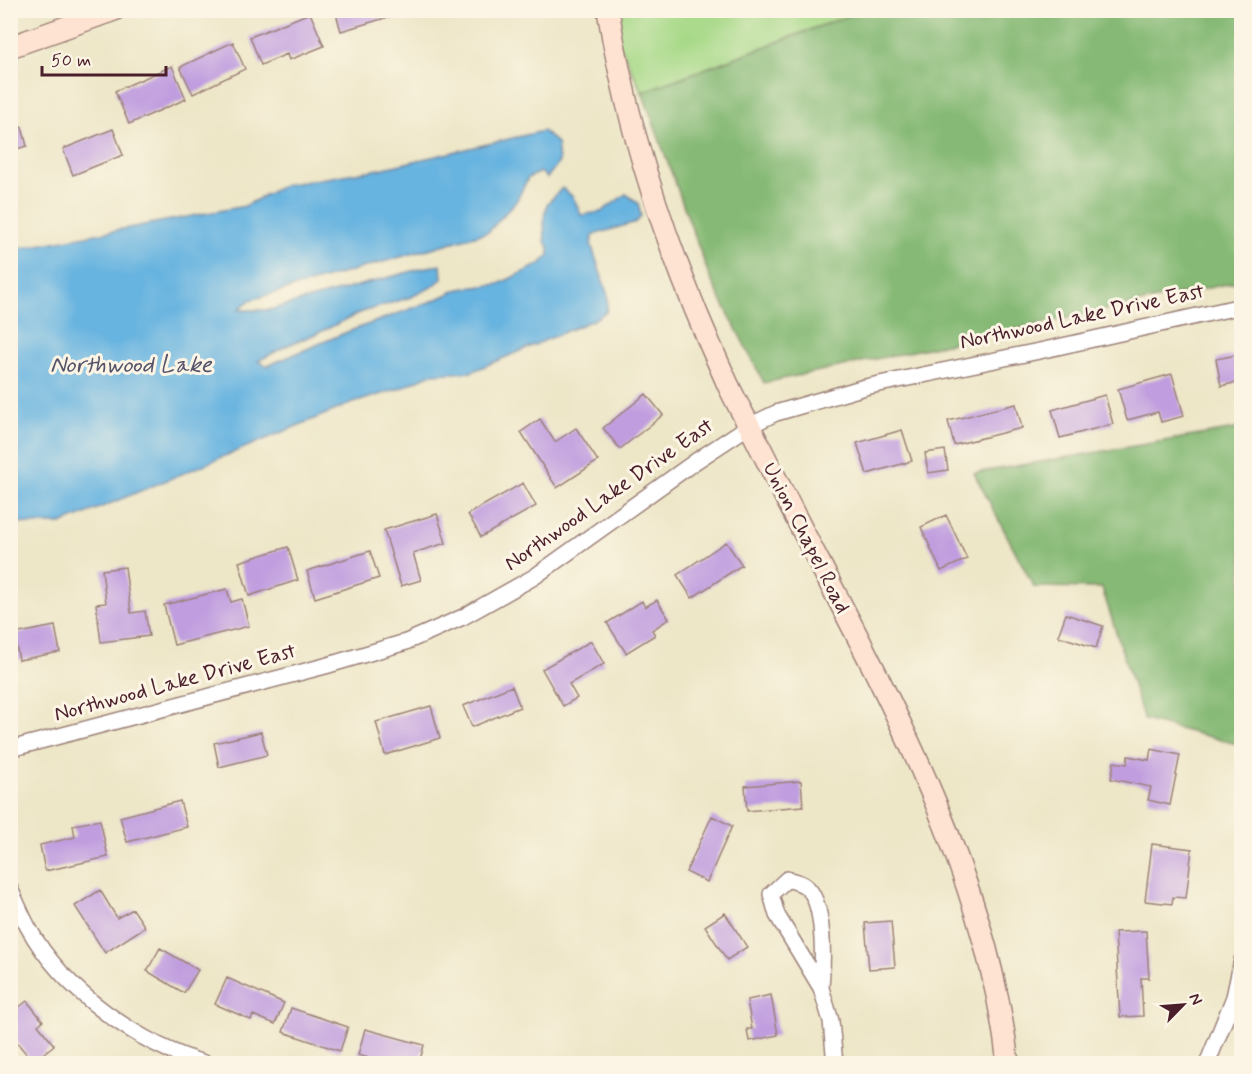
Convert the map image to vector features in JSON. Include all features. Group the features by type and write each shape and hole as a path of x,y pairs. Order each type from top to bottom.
{"street":[{"path":"10,47 114,10"},
{"name":"Union Chapel Road","path":"608,10 619,65 654,193 677,262 725,380 915,756 953,850 979,926 994,987 1008,1064"},
{"name":"Northwood Lake Drive East","path":"10,749 325,666 406,642 463,617 568,555 631,506 749,426 776,413 865,387 1242,306"},
{"path":"821,988 824,959 816,902 806,886 787,879 771,894 777,915 821,988 831,1021 835,1064"},
{"path":"10,889 39,945 81,991 129,1030 165,1049 207,1064"},
{"path":"1206,1064 1234,997 1242,960"}],"green space":[{"path":"610,11 861,11 642,92 611,26"},
{"path":"861,11 1241,11 1241,281 764,383 710,278 642,92"},
{"path":"1242,428 1241,745 1144,720 1102,588 1034,587 974,473"}],"water":[{"name":"Northwood Lake","path":"543,131 557,143 559,162 547,178 540,172 528,178 517,200 488,232 250,300 238,310 269,310 441,265 442,278 434,286 411,297 362,312 258,361 267,366 459,289 499,284 540,264 549,255 549,247 545,242 544,218 547,204 562,188 573,197 581,215 601,212 626,194 638,203 641,216 636,222 593,235 591,244 608,296 607,311 595,319 471,372 431,374 401,388 350,404 61,524 28,524 11,521 11,250 245,206 284,185 380,169"}],"building":[{"path":"335,10 398,10 399,14 341,31"},
{"path":"310,13 324,46 289,60 287,54 261,65 250,37"},
{"path":"233,42 245,69 193,94 180,67"},
{"path":"172,66 186,99 129,124 115,91"},
{"path":"22,127 27,146 13,150 14,156 10,157 10,131"},
{"path":"113,129 123,155 73,175 63,149"},
{"path":"1242,354 1242,381 1221,386 1216,359"},
{"path":"1172,374 1184,416 1161,422 1158,412 1127,420 1118,389"},
{"path":"646,394 663,415 620,449 603,428"},
{"path":"1105,395 1113,424 1060,438 1052,410"},
{"path":"1016,404 1022,428 954,445 948,421"},
{"path":"540,419 555,442 576,428 598,461 557,488 521,432"},
{"path":"902,430 912,461 867,474 857,443"},
{"path":"945,450 948,470 928,473 925,453"},
{"path":"523,483 536,506 481,537 468,514"},
{"path":"437,514 446,543 413,553 421,580 401,586 384,530"},
{"path":"946,515 967,559 941,571 921,527"},
{"path":"726,542 742,565 692,598 677,575"},
{"path":"288,547 298,580 249,596 239,562"},
{"path":"370,551 379,578 315,598 307,571"},
{"path":"125,567 131,613 145,611 149,636 101,642 96,604 106,603 102,570"},
{"path":"227,589 231,602 242,599 249,626 174,645 164,605"},
{"path":"657,600 669,619 652,630 655,635 626,653 607,623 642,601 645,607"},
{"path":"1066,614 1103,626 1096,648 1058,636"},
{"path":"55,626 60,652 19,660 14,634"},
{"path":"591,641 604,664 569,684 577,698 563,706 542,669"},
{"path":"512,686 520,707 472,727 463,706"},
{"path":"431,706 440,738 385,755 376,722"},
{"path":"261,732 267,755 219,767 214,743"},
{"path":"1151,749 1180,755 1170,805 1148,800 1151,787 1111,779 1114,762 1127,764 1128,756 1149,760"},
{"path":"801,781 803,806 747,811 745,786"},
{"path":"180,801 187,827 127,842 120,817"},
{"path":"712,816 732,826 707,882 686,872"},
{"path":"100,820 108,857 45,871 40,845 75,837 73,825"},
{"path":"1152,844 1192,849 1186,898 1173,897 1172,904 1145,901"},
{"path":"100,890 117,918 133,909 145,927 105,953 75,906"},
{"path":"725,913 747,947 727,960 705,926"},
{"path":"891,921 895,967 869,969 865,923"},
{"path":"1146,931 1149,978 1141,978 1143,1016 1120,1017 1115,932"},
{"path":"160,948 198,970 184,993 147,971"},
{"path":"227,978 284,1003 275,1024 253,1015 251,1020 215,1004"},
{"path":"771,995 778,1035 749,1041 747,1029 752,1029 747,1000"},
{"path":"27,1001 43,1021 38,1025 54,1045 33,1062 10,1034 10,1014"},
{"path":"291,1008 348,1027 340,1051 283,1032"},
{"path":"365,1029 424,1045 419,1064 390,1064 358,1055"}]}
